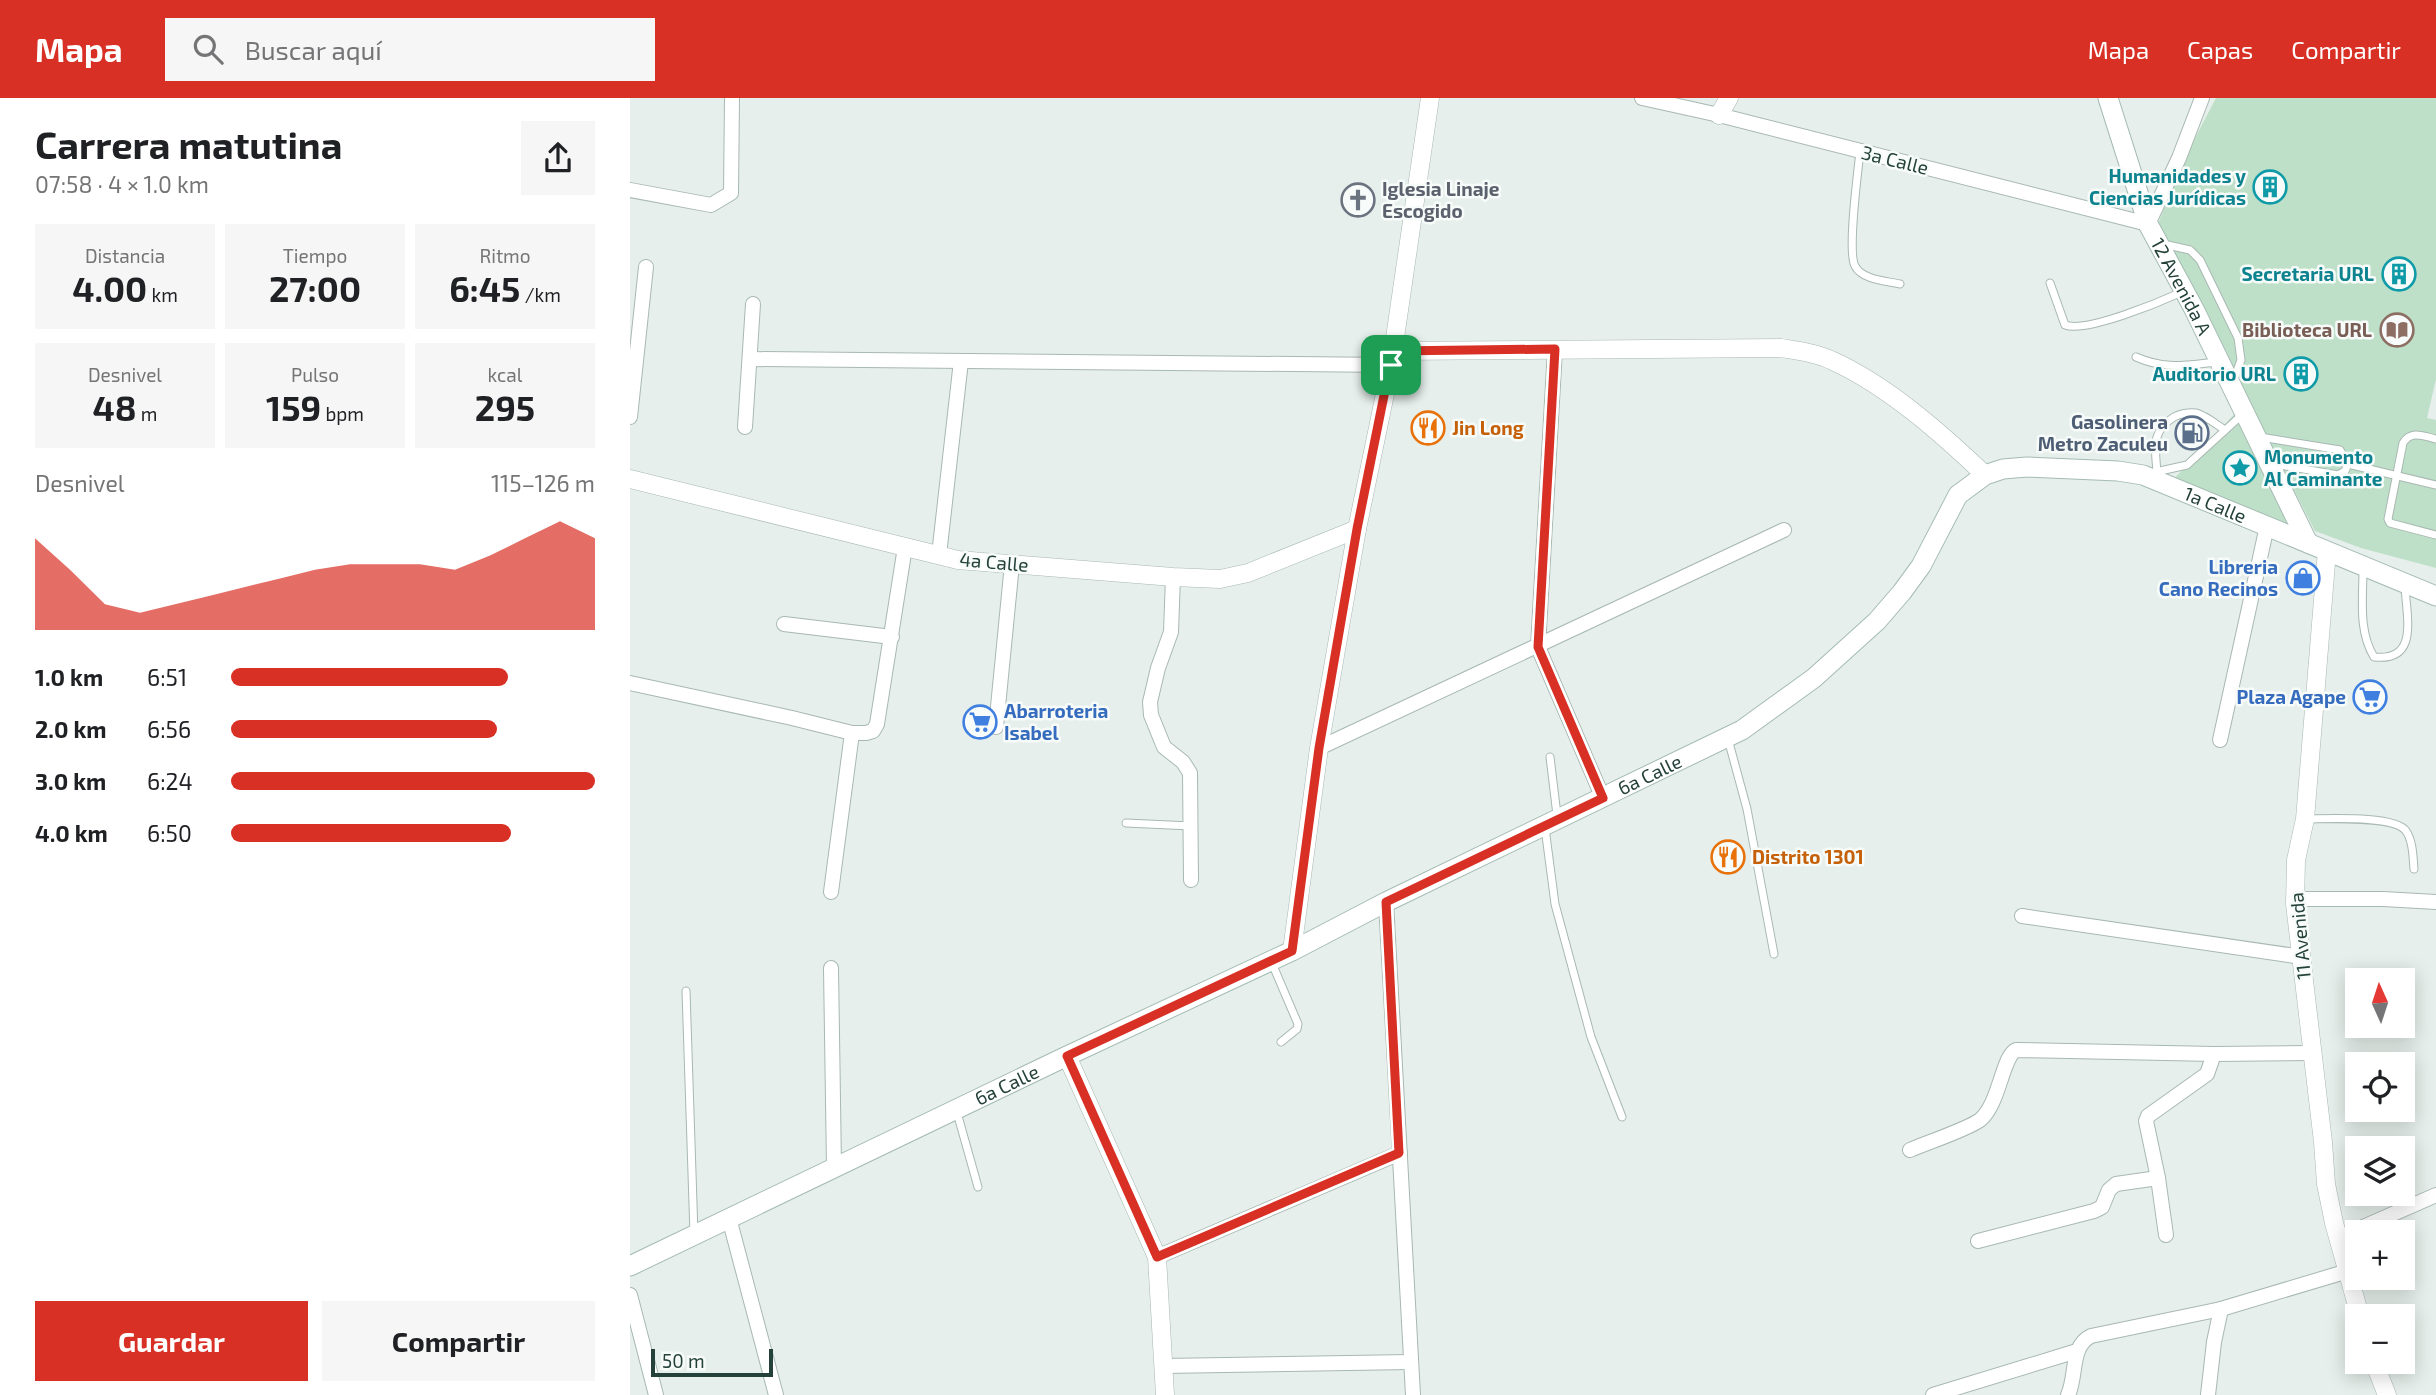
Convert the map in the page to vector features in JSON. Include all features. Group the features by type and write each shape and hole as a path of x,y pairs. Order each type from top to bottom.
{"main road":[{"name":"12 Avenida A","path":"2108,98 2148,224 2220,361 2308,544"},
{"name":"1a Calle","path":"1985,475 2003,469 2027,467 2150,473 2308,544 2436,596"},
{"name":"6a Calle","path":"630,1266 1292,951 1386,902 1742,730 1814,678 1877,621 1921,566 1958,495 1985,475"}],"street":[{"path":"630,190 711,205 731,193 732,98"},
{"path":"1292,951 1319,748 1357,529 1392,358 1430,98"},
{"name":"3a Calle","path":"1642,98 1719,115 2148,224"},
{"path":"1719,115 1729,98"},
{"path":"2148,224 2179,158 2202,98"},
{"path":"630,417 646,267"},
{"path":"745,427 754,304"},
{"path":"750,359 961,361 1392,358 1555,349 1781,348 1808,352 1833,361 1903,405 1985,475"},
{"path":"1555,349 1538,647 1603,798"},
{"path":"939,555 961,361"},
{"name":"4a Calle","path":"630,479 958,560 1173,577 1220,579 1248,573 1357,529"},
{"path":"2220,740 2267,526"},
{"path":"1319,748 1784,530"},
{"path":"630,683 852,733 873,731 877,724 905,547"},
{"name":"11 Avenida","path":"2327,551 2305,819 2296,860 2295,899 2326,1184 2345,1261"},
{"path":"996,727 1012,564"},
{"path":"1173,577 1171,632 1158,668 1150,702 1151,715 1164,747 1183,762 1190,773 1191,880"},
{"path":"785,624 892,637"},
{"path":"831,892 852,733"},
{"path":"2295,899 2383,898 2436,902"},
{"path":"1386,902 1413,1395"},
{"path":"2022,916 2302,957"},
{"path":"831,968 834,1167"},
{"path":"1910,1150 1979,1121 1993,1105 2008,1056 2016,1050 2311,1053"},
{"path":"2166,1235 2148,1116 2207,1074 2214,1054"},
{"path":"1067,1056 1157,1257 1165,1395"},
{"path":"1157,1257 1399,1153"},
{"path":"1978,1241 2094,1211 2102,1207 2109,1190 2116,1184 2158,1178"},
{"path":"2338,1238 2436,1195"},
{"path":"729,1218 776,1395"},
{"path":"2068,1395 2073,1384 2077,1351 2082,1340 2091,1336 2221,1309 2345,1272"},
{"path":"630,1295 656,1395"},
{"path":"2208,1395 2221,1309"},
{"path":"1933,1395 2077,1351"},
{"path":"1163,1366 1411,1362"},
{"path":"2378,1374 2386,1395"}],"lane":[{"path":"1860,151 1852,251 1855,267 1865,276 1900,284"},
{"path":"2158,244 2190,250 2200,260 2238,338 2241,360 2231,385"},
{"path":"2050,283 2065,325 2071,327 2089,326 2184,291"},
{"path":"2136,357 2155,365 2171,367 2220,361"},
{"path":"2225,430 2196,413 2179,415 2164,424 2158,432 2150,473 2187,465 2225,430 2244,412"},
{"path":"2436,439 2415,434 2406,438 2388,510 2390,523 2436,535"},
{"path":"2256,437 2340,450 2348,464 2436,485"},
{"path":"2269,463 2339,475 2345,471 2348,464"},
{"path":"2363,565 2363,626 2366,644 2374,657 2388,658 2400,653 2406,644 2404,582"},
{"path":"1727,737 1747,809 1774,954"},
{"path":"1550,757 1555,904 1591,1037 1622,1117"},
{"path":"2305,819 2387,821 2402,826 2408,834 2414,869"},
{"path":"1126,823 1191,826"},
{"path":"1271,961 1298,1024 1297,1029 1281,1042"},
{"path":"686,991 694,1235"},
{"path":"956,1109 978,1187"}],"green space":[{"path":"2216,98 2436,98 2436,379 2427,418 2436,420 2436,568 2361,548 2315,531 2158,224 2183,161"},
{"path":"2240,408 2301,537 2172,481"}],"place":[{"name":"Humanidades y Ciencias Jurídicas","path":"2270,187"},
{"name":"Iglesia Linaje Escogido","path":"1358,200"},
{"name":"Secretaria URL","path":"2399,274"},
{"name":"Biblioteca URL","path":"2397,330"},
{"name":"Auditorio URL","path":"2301,374"},
{"name":"Jin Long","path":"1428,428"},
{"name":"Gasolinera Metro Zaculeu","path":"2192,433"},
{"name":"Monumento Al Caminante","path":"2240,468"},
{"name":"Libreria Cano Recinos","path":"2303,578"},
{"name":"Plaza Agape","path":"2370,697"},
{"name":"Abarroteria Isabel","path":"980,722"},
{"name":"Distrito 1301","path":"1728,857"}],"route":[{"path":"1555,349 1538,647 1603,798 1386,902 1399,1153 1157,1257 1067,1056 1292,951 1319,748 1357,529 1391,365 1393,351 1555,349"}]}
